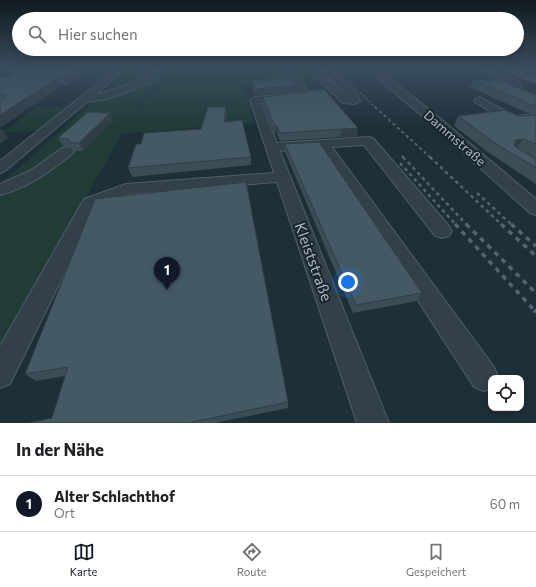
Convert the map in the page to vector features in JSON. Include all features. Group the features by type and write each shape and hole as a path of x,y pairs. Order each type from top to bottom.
{"street":[{"path":"81,101 94,88"},
{"path":"0,168 29,141 97,88"},
{"path":"81,101 102,97 130,88"},
{"name":"Kleiststraße","path":"301,88 306,95 254,100 373,423"},
{"path":"332,88 347,101 355,101 354,97 344,88"},
{"name":"Dammstraße","path":"395,88 536,209"},
{"path":"508,88 530,98"},
{"path":"518,88 518,92"},
{"path":"478,100 513,120 536,118"},
{"path":"271,147 368,140 442,231"},
{"path":"322,144 484,377"},
{"path":"0,190 17,184 36,174 67,151"},
{"path":"0,374 90,203 126,189 282,177"}],"green space":[{"path":"110,88 155,88 131,121 157,88 245,88 254,123 122,134 0,348 0,184"},
{"path":"38,107 68,107 37,131 4,132"}],"building":[{"path":"0,88 42,88 0,115 0,99 6,96 0,94"},
{"path":"492,88 518,88 536,95 536,105 532,105"},
{"path":"324,89 358,128 280,133 277,126 275,126 263,97"},
{"path":"208,107 226,107 224,122 242,120 251,157 128,168 136,144 141,144 144,133 201,129"},
{"path":"506,110 518,116 536,115 536,144 523,139 516,140 514,145 536,159 536,168 495,143 458,116"},
{"path":"88,112 110,113 79,143 71,143 68,139 58,138"},
{"path":"319,142 422,293 356,305 285,144"},
{"path":"246,182 288,402 188,423 29,423 52,418 68,367 25,374 95,199"}],"railway":[{"path":"355,88 376,108"},
{"path":"375,107 431,158"},
{"path":"403,157 467,225"},
{"path":"430,157 502,225"},
{"path":"400,163 456,225"},
{"path":"477,193 512,225"},
{"path":"455,224 535,311"},
{"path":"501,224 536,256"},
{"path":"511,224 536,246"},
{"path":"467,225 536,293"}],"place":[{"name":"Alter Schlachthof","path":"167,290"}]}
